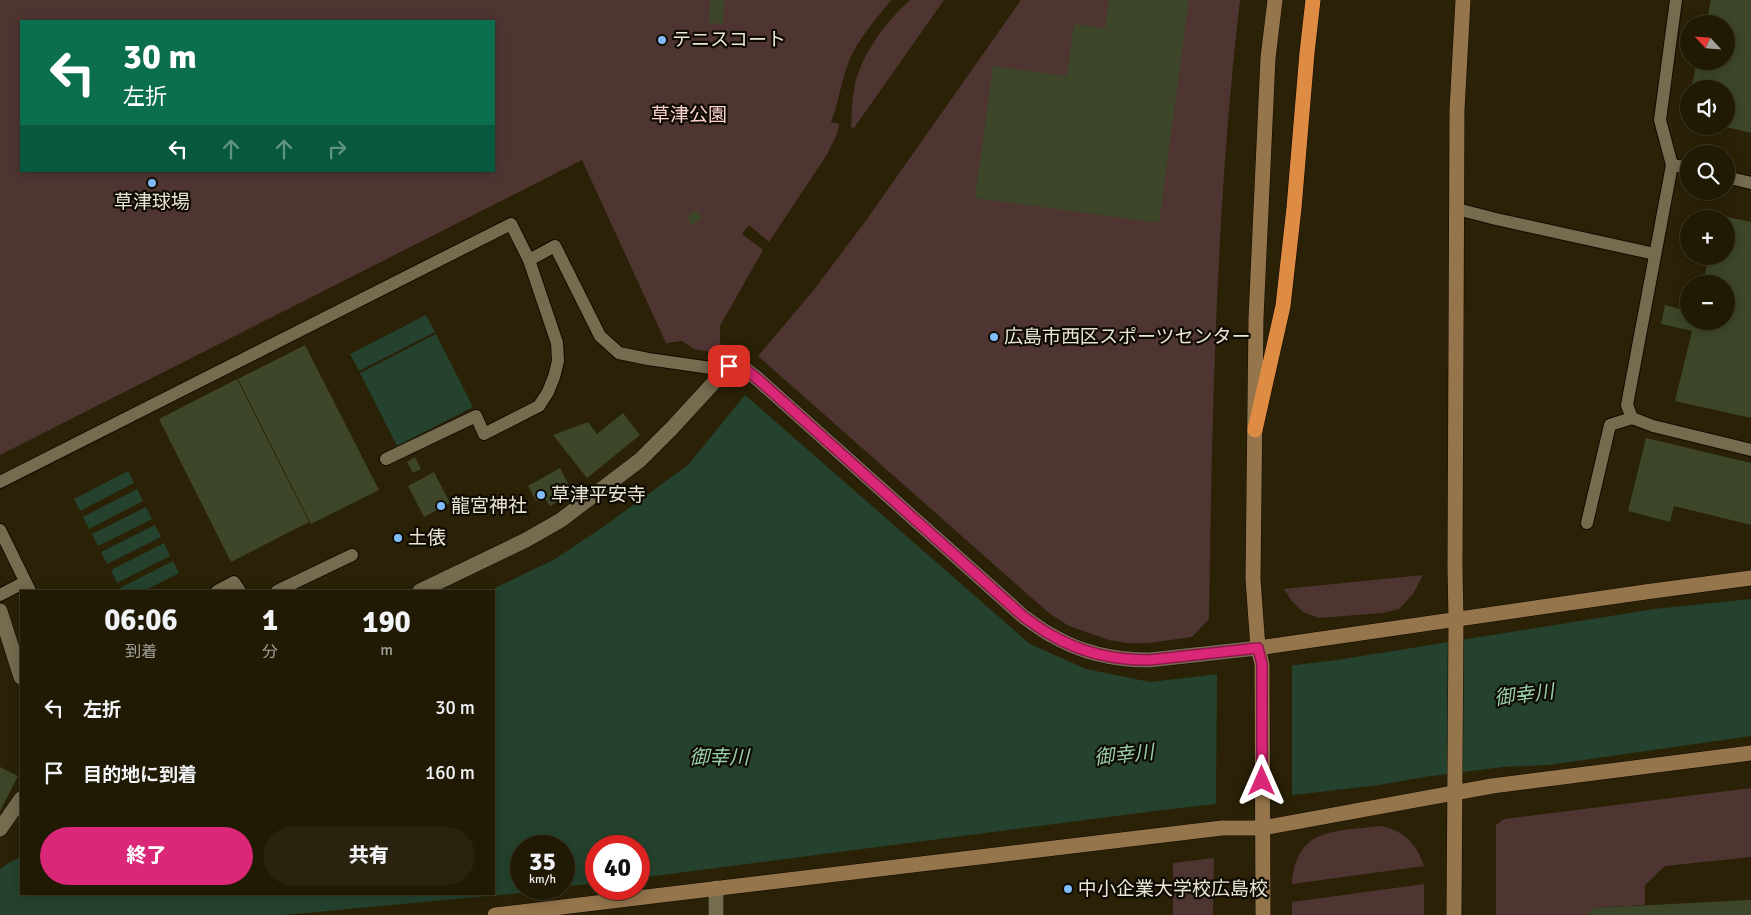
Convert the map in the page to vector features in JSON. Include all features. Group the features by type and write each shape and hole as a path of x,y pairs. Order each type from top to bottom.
{"highway":[{"path":"1255,430 1283,306 1313,0"}],"street":[{"path":"1263,915 1262,664 1258,648 1253,579 1256,318 1268,58 1275,0"},
{"path":"1454,915 1457,110 1463,0"},
{"path":"422,590 526,540 561,520 640,460 729,366 739,364 1024,617 1052,636 1102,655 1134,660 1149,660 1258,648 1456,618 1751,578"},
{"path":"0,611 20,675"},
{"path":"495,915 558,911 716,888 1222,828 1262,828 1492,786 1751,753"},
{"path":"0,829 20,800"},
{"path":"716,888 716,915"}],"lane":[{"path":"1632,418 1627,405 1672,165 1660,120 1676,0"},
{"path":"1672,165 1680,166"},
{"path":"1735,179 1751,182"},
{"path":"1457,209 1655,254"},
{"path":"0,482 510,224 529,260 557,343 558,360 548,392 539,406 484,434 476,416 386,458"},
{"path":"529,260 555,246 600,336 620,353 725,370"},
{"path":"1587,523 1610,425 1632,418 1653,426 1751,450"},
{"path":"0,530 28,586 0,595"},
{"path":"279,590 352,556"},
{"path":"219,590 234,582 239,590"}],"green space":[{"name":"草津公園","path":"0,0 891,0 862,37 849,61 831,122 839,124 837,134 826,156 769,242 749,225 742,234 763,250 720,326 720,343 725,349 721,353 714,348 711,352 694,349 682,341 666,343 582,160 0,455"},
{"path":"910,0 944,0 854,128 851,127 854,89 864,60 876,38"},
{"name":"広島市西区スポーツセンター","path":"1021,0 1240,0 1225,155 1220,232 1214,386 1209,619 1192,637 1148,643 1127,643 1109,640 1069,626 1050,614 758,356 813,291 867,219"},
{"path":"1423,575 1413,594 1399,609 1383,613 1319,618 1303,612 1291,600 1284,589"},
{"path":"1751,788 1751,857 1665,866 1645,885 1645,905 1593,908 1587,915 1496,915 1496,825 1504,819"},
{"path":"1379,826 1395,830 1408,839 1413,844 1424,866 1292,884 1295,865 1301,852 1309,842 1333,832"},
{"path":"1214,858 1213,915 1173,915 1173,863"},
{"path":"1424,884 1424,915 1292,915 1292,902"}],"water":[{"path":"426,315 435,332 359,371 350,354"},
{"path":"436,334 473,407 397,446 360,373"},
{"name":"御幸川","path":"745,395 1030,644 1086,669 1150,682 1337,660 1654,609 1751,599 1751,736 1548,765 1503,767 1379,785 1155,811 650,877 650,835 585,835 585,884 575,886 575,835 510,835 510,894 284,915 0,915 0,869 20,857 20,895 495,895 495,590 491,590 555,559 603,527 688,465"},
{"path":"128,471 134,483 80,511 74,499"},
{"path":"137,489 143,501 89,529 83,517"},
{"path":"146,507 152,519 98,546 92,534"},
{"path":"155,525 161,537 107,564 101,552"},
{"path":"164,543 170,556 117,583 111,570"},
{"path":"173,561 179,573 146,590 121,590 120,588"}],"pier":[{"path":"1292,662 1292,797 1216,806 1217,671"}],"building":[{"path":"710,0 724,0 723,24 709,23"},
{"path":"1109,0 1189,0 1159,223 975,198 993,66 1067,76 1074,24 1105,28"},
{"path":"1711,0 1751,0 1751,133 1735,129 1735,80 1693,80 1695,70 1735,70 1735,15 1708,15"},
{"path":"696,210 702,218 692,225 687,217"},
{"path":"1735,218 1751,222 1751,418 1675,401 1692,331 1688,330 1735,330 1735,275 1705,275 1707,265 1735,265"},
{"path":"1665,305 1680,309 1680,328 1661,324"},
{"path":"305,345 379,490 311,524 238,379"},
{"path":"237,379 309,522 231,562 159,419"},
{"path":"623,413 640,435 587,478 553,435 588,422 597,434"},
{"path":"1646,438 1751,463 1751,525 1674,506 1670,522 1628,511"},
{"path":"415,457 421,469 413,473 407,462"},
{"path":"560,468 573,493 550,506 544,497 536,501 528,486"},
{"path":"434,472 450,503 424,517 408,486"},
{"path":"0,767 18,776 0,811"},
{"path":"1751,900 1751,915 1587,915 1593,908"}],"place":[{"name":"テニスコート","path":"662,40"},
{"name":"草津球場","path":"152,183"},
{"name":"広島市西区スポーツセンター","path":"994,337"},
{"name":"草津平安寺","path":"541,495"},
{"name":"龍宮神社","path":"441,506"},
{"name":"土俵","path":"398,538"},
{"name":"中小企業大学校広島校","path":"1068,889"}],"route":[{"path":"729,366 739,364 760,381 1024,617 1052,636 1102,655 1134,660 1258,648 1262,664 1262,781"}]}
